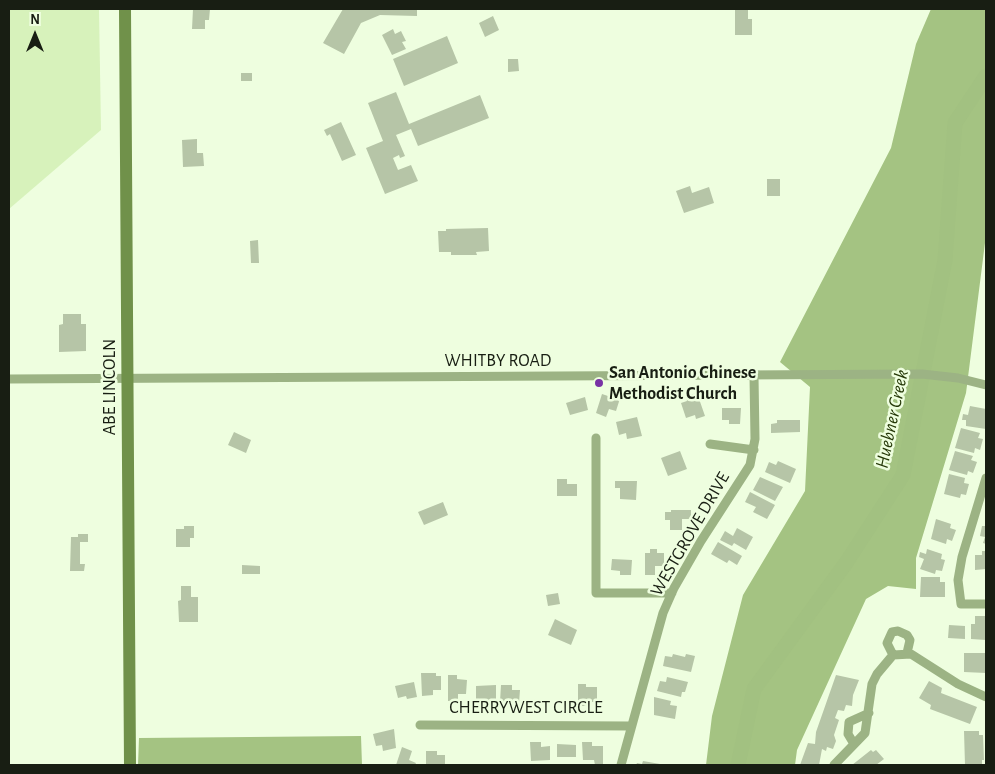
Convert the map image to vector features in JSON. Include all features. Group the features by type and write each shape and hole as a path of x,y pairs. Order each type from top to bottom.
{"street":[{"name":"ABE LINCOLN","path":"125,9 130,765"},
{"name":"WHITBY ROAD","path":"9,379 922,374 958,378 986,385"},
{"name":"WESTGROVE DRIVE","path":"621,765 657,630 672,593 701,541 750,465 754,450 754,376"},
{"path":"596,438 596,593 672,593"},
{"path":"710,444 754,450"},
{"path":"986,478 959,569 961,604 986,604"},
{"path":"893,655 888,648 889,636 892,632 898,631 907,635 910,640 907,653"},
{"path":"834,765 864,733 869,713 870,695 875,678 887,660 893,655 907,653 958,684 986,697"},
{"path":"854,744 848,734 849,722 869,713"},
{"name":"CHERRYWEST CIRCLE","path":"420,725 631,726"}],"green space":[{"path":"9,9 99,9 101,130 9,209"},
{"path":"931,9 986,9 986,235 966,393 916,558 916,589 888,586 866,599 797,750 795,765 706,765 712,716 743,595 805,491 810,387 780,362 891,148 916,44"},
{"path":"361,736 362,765 138,765 139,738"}],"building":[{"path":"193,9 210,9 209,20 205,20 205,29 192,29"},
{"path":"343,9 417,9 417,16 380,15 361,23 344,54 323,43"},
{"path":"735,9 748,9 748,19 752,19 752,35 735,35"},
{"path":"493,16 499,30 485,37 479,23"},
{"path":"393,29 395,34 401,31 406,41 402,42 406,49 392,55 382,35"},
{"path":"447,36 458,63 404,86 393,59"},
{"path":"508,59 518,59 519,71 508,72"},
{"path":"241,73 252,73 252,81 241,81"},
{"path":"396,92 409,124 480,95 489,118 418,146 411,129 396,135 405,156 400,158 399,155 393,158 398,170 411,165 418,181 385,194 366,148 383,141 368,103"},
{"path":"341,122 356,155 342,161 330,134 327,136 324,130"},
{"path":"197,139 197,153 203,153 204,166 183,167 182,140"},
{"path":"767,179 780,179 780,196 767,196"},
{"path":"690,186 692,193 709,187 714,203 684,213 676,191"},
{"path":"488,228 489,251 476,252 477,255 451,255 451,252 439,252 438,231 446,231 446,229"},
{"path":"258,240 259,263 251,263 250,241"},
{"path":"63,314 81,314 81,324 86,324 86,351 59,352 59,325 63,324"},
{"path":"614,389 622,392 616,411 609,409 606,417 596,413 602,394 611,397"},
{"path":"697,393 705,416 696,419 695,415 686,418 681,403 687,401 686,396"},
{"path":"585,397 588,410 570,415 566,403"},
{"path":"970,406 986,409 986,429 966,426 966,420 962,420 963,414 968,415"},
{"path":"722,408 741,408 740,424 729,424 729,420 722,420"},
{"path":"637,417 642,436 627,439 626,433 619,435 616,422"},
{"path":"777,420 800,420 800,432 771,433 771,424 777,423"},
{"path":"961,428 980,433 978,438 983,439 980,450 975,448 974,453 955,448"},
{"path":"234,432 251,440 246,453 228,445"},
{"path":"680,451 687,469 668,476 661,458"},
{"path":"955,451 973,456 971,460 977,462 973,473 968,471 967,475 949,470"},
{"path":"778,461 796,469 790,483 765,472 769,462 776,465"},
{"path":"949,474 965,478 964,483 969,484 966,495 961,494 960,498 944,494"},
{"path":"760,477 783,487 775,501 753,490"},
{"path":"557,479 567,479 567,484 577,484 577,496 557,496"},
{"path":"615,481 637,481 636,500 620,499 620,488 615,488"},
{"path":"750,492 775,505 767,519 753,512 756,507 745,502"},
{"path":"443,502 448,515 424,525 418,512"},
{"path":"671,510 691,510 691,519 682,519 682,530 670,530 670,520 665,520 665,512 671,512"},
{"path":"936,519 951,524 950,528 956,530 952,541 947,539 946,544 931,539"},
{"path":"184,526 194,526 194,538 190,538 190,547 176,547 176,529 184,529"},
{"path":"982,526 986,526 986,544 983,543 985,537 980,536"},
{"path":"737,528 753,537 746,550 734,543 732,546 720,540 725,531 733,536"},
{"path":"78,534 88,534 88,542 80,542 80,564 85,564 84,571 70,571 71,537 78,537"},
{"path":"718,542 742,556 737,565 729,560 727,563 711,554"},
{"path":"650,549 657,549 657,553 664,553 664,566 655,566 655,575 645,575 645,553 650,553"},
{"path":"927,549 942,554 941,559 945,560 942,571 936,570 935,574 920,569 924,559 919,557 920,552 926,554"},
{"path":"982,551 986,551 986,569 975,570 975,555 982,555"},
{"path":"612,559 632,560 631,575 620,575 620,571 611,570"},
{"path":"242,565 260,566 260,574 242,574"},
{"path":"921,577 940,577 940,582 945,582 945,597 920,597"},
{"path":"181,586 191,586 191,597 198,597 198,622 179,622 178,601 181,600"},
{"path":"558,593 560,604 548,606 546,595"},
{"path":"975,616 986,616 986,640 971,639 971,624 975,624"},
{"path":"555,619 577,630 571,645 548,635"},
{"path":"949,625 965,626 965,639 948,638"},
{"path":"964,653 986,653 986,673 964,672"},
{"path":"673,654 685,657 686,654 695,656 691,672 663,666 665,656 672,657"},
{"path":"421,673 436,673 436,676 441,676 441,690 433,690 433,695 422,696"},
{"path":"448,675 457,675 457,679 467,680 466,694 458,694 458,701 448,701"},
{"path":"836,675 859,680 853,695 852,706 846,705 844,711 838,710 835,718 839,720 834,735 836,741 833,749 827,747 826,751 822,749 819,765 800,765 808,743 815,744 816,732"},
{"path":"667,677 688,682 685,692 682,692 681,697 657,691 660,681 666,682"},
{"path":"929,681 942,688 941,693 977,707 970,724 930,709 931,705 919,698"},
{"path":"414,682 417,697 407,699 406,696 398,698 395,686"},
{"path":"578,684 586,684 586,687 597,687 597,702 589,702 589,706 578,706"},
{"path":"496,685 496,704 476,704 476,686"},
{"path":"501,685 512,685 512,690 520,690 519,703 500,702"},
{"path":"654,697 671,701 670,705 677,706 675,719 654,715"},
{"path":"394,729 396,748 383,751 382,745 376,746 373,734"},
{"path":"964,731 979,731 979,735 983,735 984,760 982,760 982,765 965,765"},
{"path":"530,742 541,742 541,747 550,746 550,760 531,761"},
{"path":"582,742 592,742 592,746 603,746 603,765 595,765 594,760 583,760"},
{"path":"557,744 576,745 576,757 557,757"},
{"path":"402,747 412,751 409,760 416,763 415,765 396,765"},
{"path":"871,750 873,752 876,750 884,759 876,765 852,765"},
{"path":"426,751 437,751 437,755 445,755 445,765 426,765"},
{"path":"643,761 660,765 636,765 637,763 642,764"}],"waterway":[{"name":"Huebner Creek","path":"738,765 754,689 846,563 903,475 945,260 955,123 986,76"}],"place":[{"name":"San Antonio Chinese Methodist Church","path":"599,383"}]}
